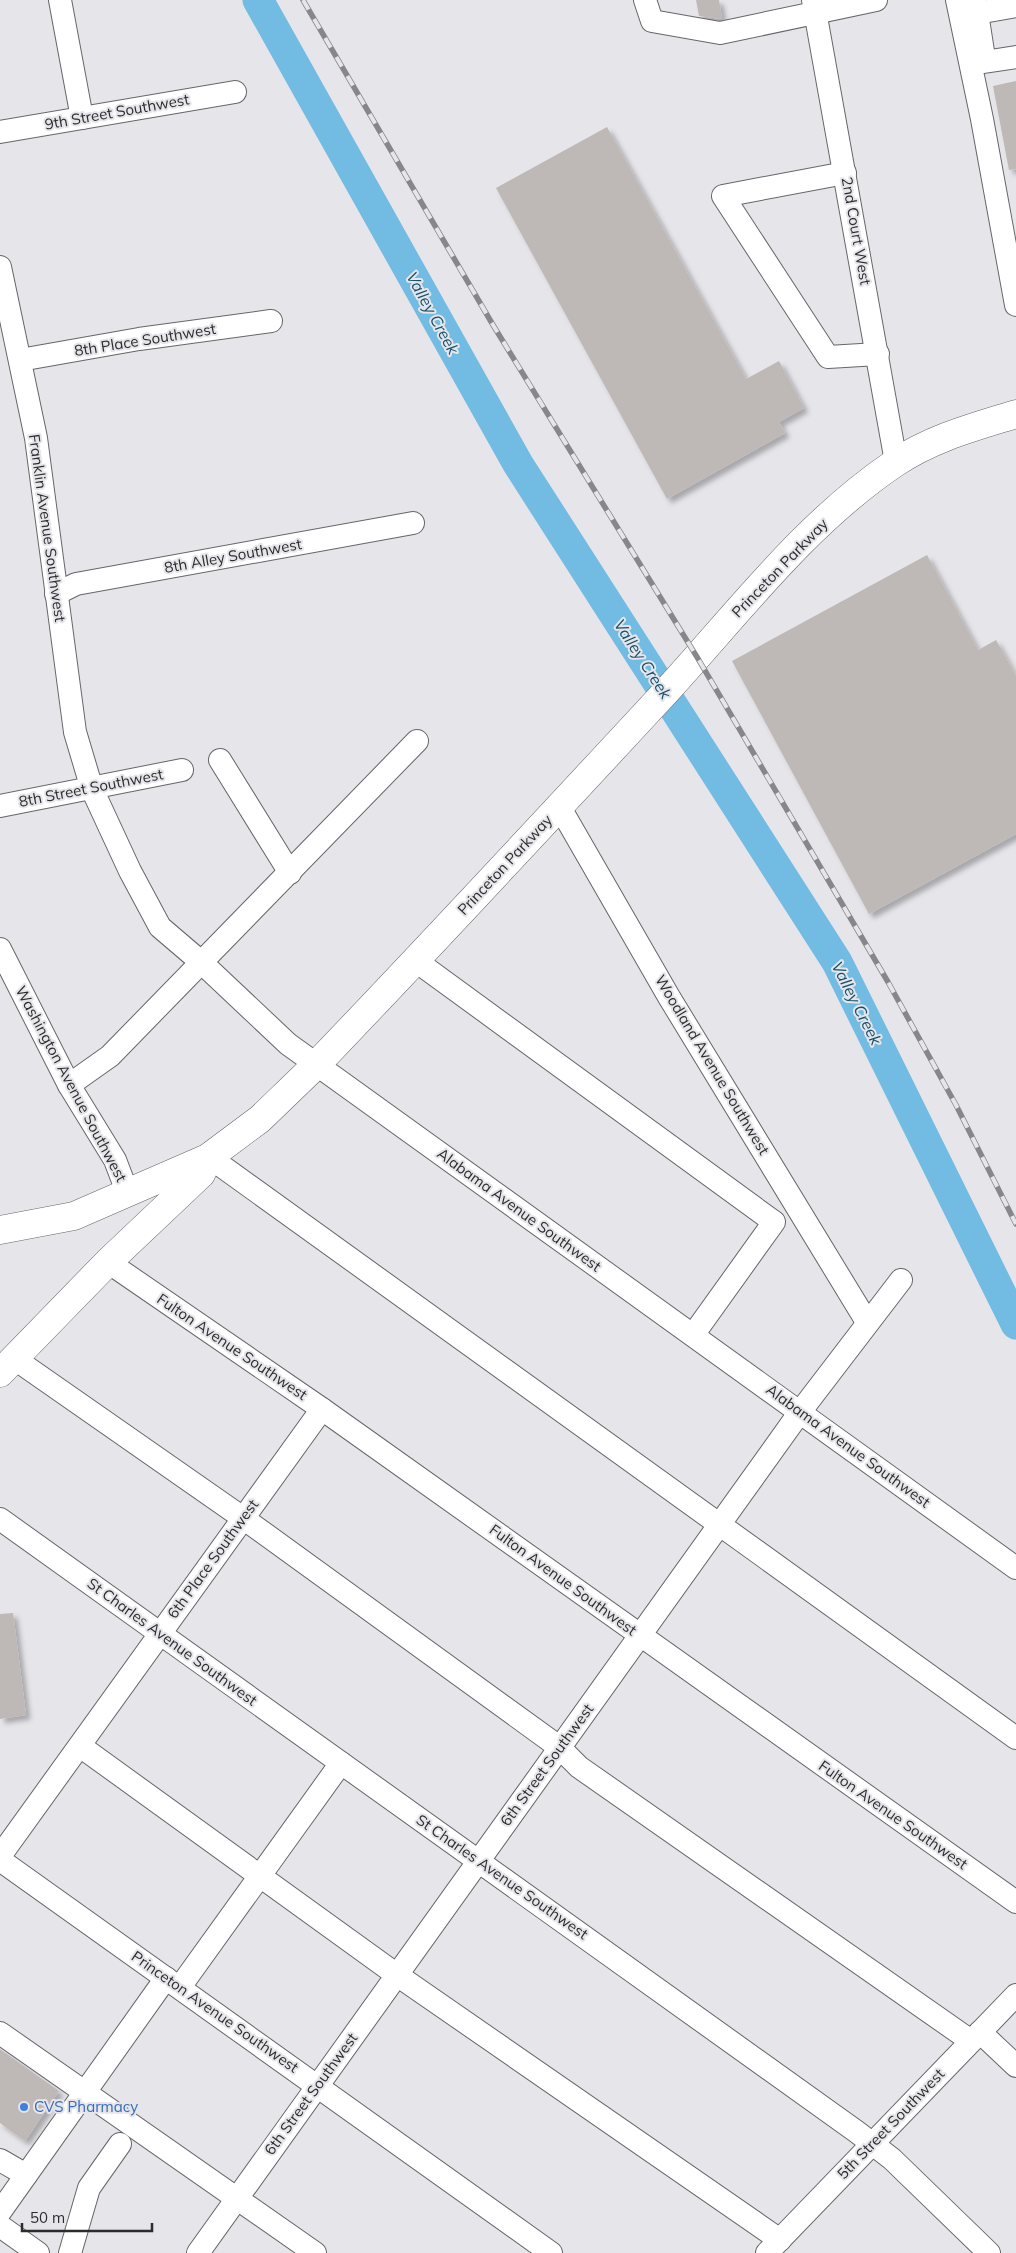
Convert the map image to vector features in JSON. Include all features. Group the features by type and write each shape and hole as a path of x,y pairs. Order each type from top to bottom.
{"main road":[{"name":"Princeton Parkway","path":"7,1366 108,1262 201,1174 209,1157 260,1119 317,1064 416,961 798,546 851,496 896,462 940,438 1016,414"},
{"name":"Washington Avenue Southwest","path":"128,1194 209,1157"},
{"path":"0,1230 74,1216 128,1194"}],"street":[{"path":"60,0 82,118"},
{"path":"645,0 652,21 720,33 814,6 876,0"},
{"path":"957,0 984,128 1016,305"},
{"name":"2nd Court West","path":"814,6 896,462"},
{"path":"996,137 976,6 1016,6"},
{"path":"984,62 1016,57"},
{"name":"9th Street Southwest","path":"0,132 235,92"},
{"path":"845,173 723,196 828,357 878,354"},
{"name":"Franklin Avenue Southwest","path":"0,267 36,438 75,732 92,789"},
{"name":"8th Place Southwest","path":"20,360 271,321"},
{"name":"8th Alley Southwest","path":"56,594 76,584 413,523"},
{"path":"69,1085 110,1056 417,741"},
{"path":"220,760 290,873"},
{"name":"8th Street Southwest","path":"0,806 182,770"},
{"name":"Alabama Avenue Southwest","path":"92,789 130,872 160,927 201,962 288,1044 1016,1568"},
{"name":"Woodland Avenue Southwest","path":"559,806 669,997 867,1322"},
{"name":"Washington Avenue Southwest","path":"0,949 69,1085 115,1160 128,1194"},
{"path":"416,961 774,1222 693,1335"},
{"path":"209,1157 1016,1738"},
{"name":"Fulton Avenue Southwest","path":"108,1262 322,1409 1016,1902"},
{"name":"6th Street Southwest","path":"198,2253 800,1412 901,1280"},
{"path":"7,1366 243,1518 559,1747 578,1767 976,2036 1016,2066"},
{"name":"6th Place Southwest","path":"0,1858 322,1409"},
{"name":"St Charles Avenue Southwest","path":"0,1519 872,2144 892,2160 989,2253"},
{"path":"80,1746 773,2246"},
{"path":"0,2212 86,2092 259,1876 341,1763"},
{"name":"Princeton Avenue Southwest","path":"0,1858 551,2253"},
{"name":"5th Street Southwest","path":"773,2246 1016,1995"},
{"path":"0,2033 315,2253"},
{"path":"70,2253 89,2188 120,2144"},
{"path":"0,2160 26,2175"},
{"path":"0,2226 14,2246 38,2253"}],"building":[{"path":"696,0 719,0 722,19 699,16"},
{"path":"1016,81 1016,169 1009,170 993,86"},
{"path":"607,127 746,379 779,361 804,408 779,422 785,433 667,499 496,188"},
{"path":"927,555 978,650 996,640 1016,676 1016,834 869,914 732,661"},
{"path":"13,1613 26,1715 0,1719 0,1614"},
{"name":"CVS Pharmacy","path":"0,2049 59,2091 25,2141 0,2123"}],"waterway":[{"name":"Valley Creek","path":"258,0 518,464 837,962 1016,1324"}],"railway":[{"path":"303,0 493,325 697,657 888,982 956,1105 1016,1224"}],"place":[{"name":"CVS Pharmacy","path":"24,2107"}]}
